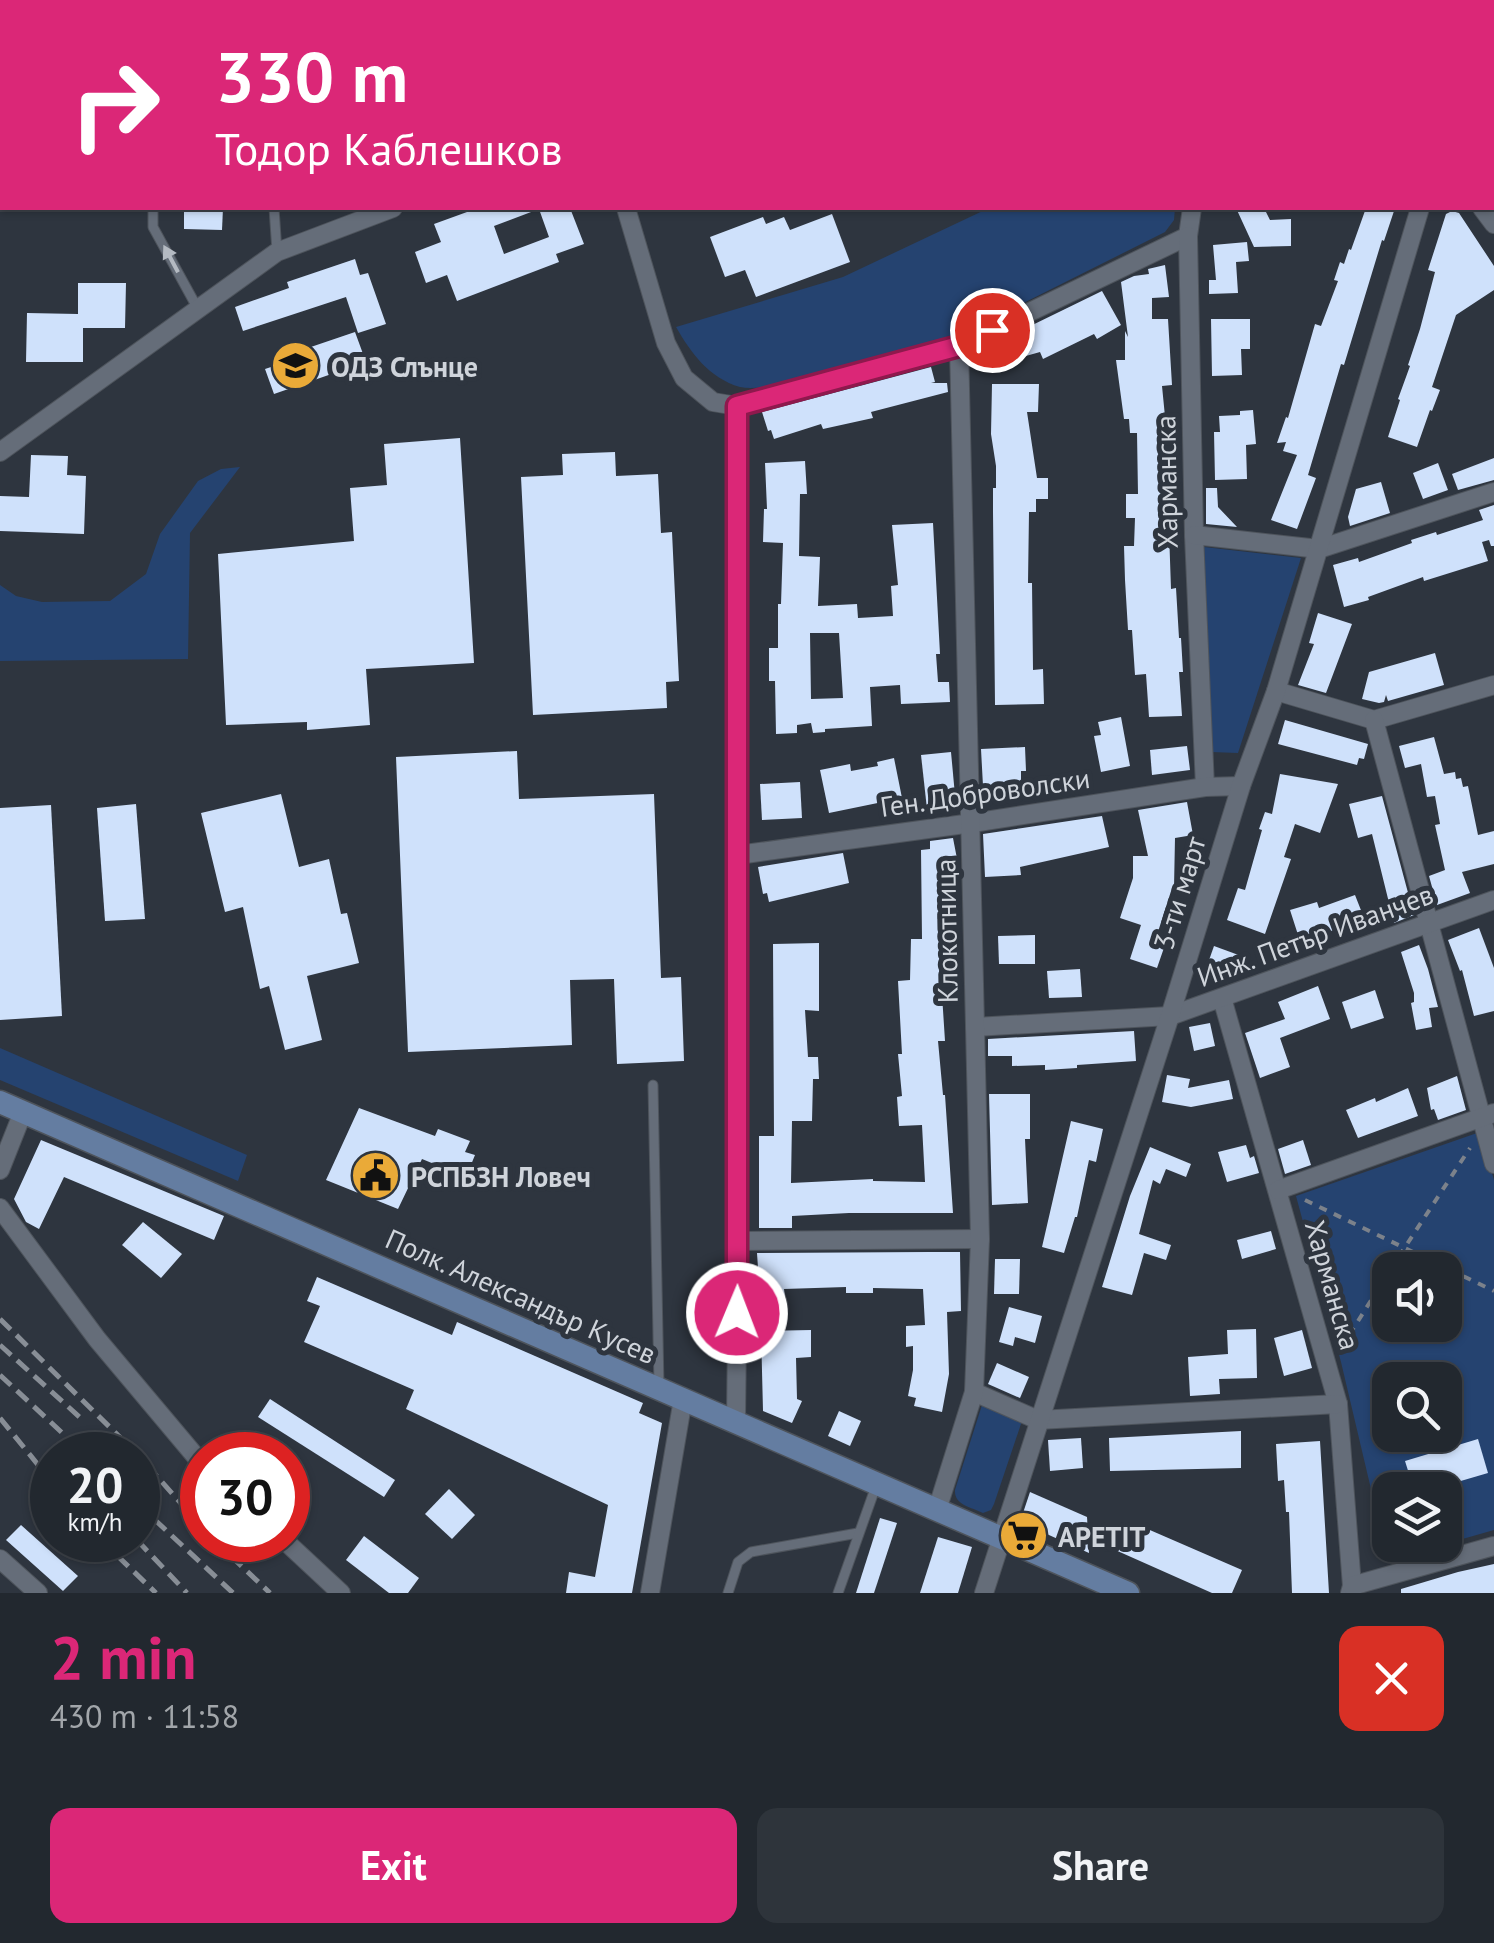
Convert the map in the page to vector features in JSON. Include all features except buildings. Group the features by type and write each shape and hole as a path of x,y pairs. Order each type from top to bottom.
{"street":[{"path":"0,452 276,252 387,210"},
{"path":"627,210 666,344 684,378 713,402 737,406 959,346 1188,236"},
{"name":"Харманска","path":"1192,210 1188,236 1194,535 1205,787"},
{"name":"3-ти март","path":"984,1593 1241,786 1276,692 1419,210"},
{"name":"Клокотница","path":"937,1510 974,1392 980,1239 959,346"},
{"path":"736,1422 737,406"},
{"path":"1194,535 1319,549 1494,492"},
{"path":"1276,692 1374,720 1494,685"},
{"path":"1374,720 1488,1115 1494,1164"},
{"name":"Ген. Доброволски","path":"738,856 1205,787 1241,786"},
{"name":"Инж. Петър Иванчев","path":"974,1027 1170,1016 1494,900"},
{"name":"Харманска","path":"1222,998 1287,1193 1338,1404 1351,1590"},
{"name":"Полк. Александър Кусев","path":"0,1102 1128,1593"},
{"path":"0,1170 23,1112"},
{"path":"1287,1193 1488,1115"},
{"path":"0,1208 96,1339 180,1438"},
{"path":"738,1241 980,1239"},
{"path":"974,1392 1038,1420 1338,1404"},
{"path":"650,1593 684,1399"},
{"path":"1351,1590 1494,1546"},
{"path":"0,1559 38,1593"},
{"path":"308,1562 341,1593"}],"lane":[{"path":"153,210 153,227 198,309"},
{"path":"274,210 276,252"},
{"path":"653,1086 659,1389"},
{"path":"838,1593 877,1484"},
{"path":"728,1593 738,1562 750,1552 858,1533"}],"path":[{"path":"1401,1252 1469,1149"},
{"path":"1287,1193 1494,1291"},
{"path":"1338,1352 1372,1298"}],"shaded area":[{"path":"985,210 1175,210 1174,220 1165,232 956,337 773,387 740,387 719,377 695,355 676,327 843,277"},
{"path":"240,467 190,533 188,659 0,661 0,585 16,596 42,602 110,601 146,574 160,534 198,481 221,469"},
{"path":"1204,547 1301,558 1238,753 1211,752"},
{"path":"0,1048 247,1155 238,1181 0,1080"},
{"path":"1480,1132 1494,1180 1494,1530 1462,1539 1462,1472 1372,1472 1372,1493 1296,1196"},
{"path":"982,1405 1022,1421 994,1504 983,1513 960,1502 955,1495"}],"railway":[{"path":"0,1319 138,1455 180,1502"},
{"path":"0,1345 85,1422"},
{"path":"0,1375 61,1432"},
{"path":"0,1418 30,1455"},
{"path":"160,1525 233,1593"},
{"path":"124,1562 156,1593"},
{"path":"158,1562 187,1593"},
{"path":"237,1562 270,1593"}],"place":[{"name":"ОДЗ Слънце","path":"296,366"},
{"name":"РСПБЗН Ловеч","path":"376,1176"},
{"name":"APETIT","path":"1023,1536"}],"route":[{"path":"737,1313 737,406 959,346 992,330"}]}
